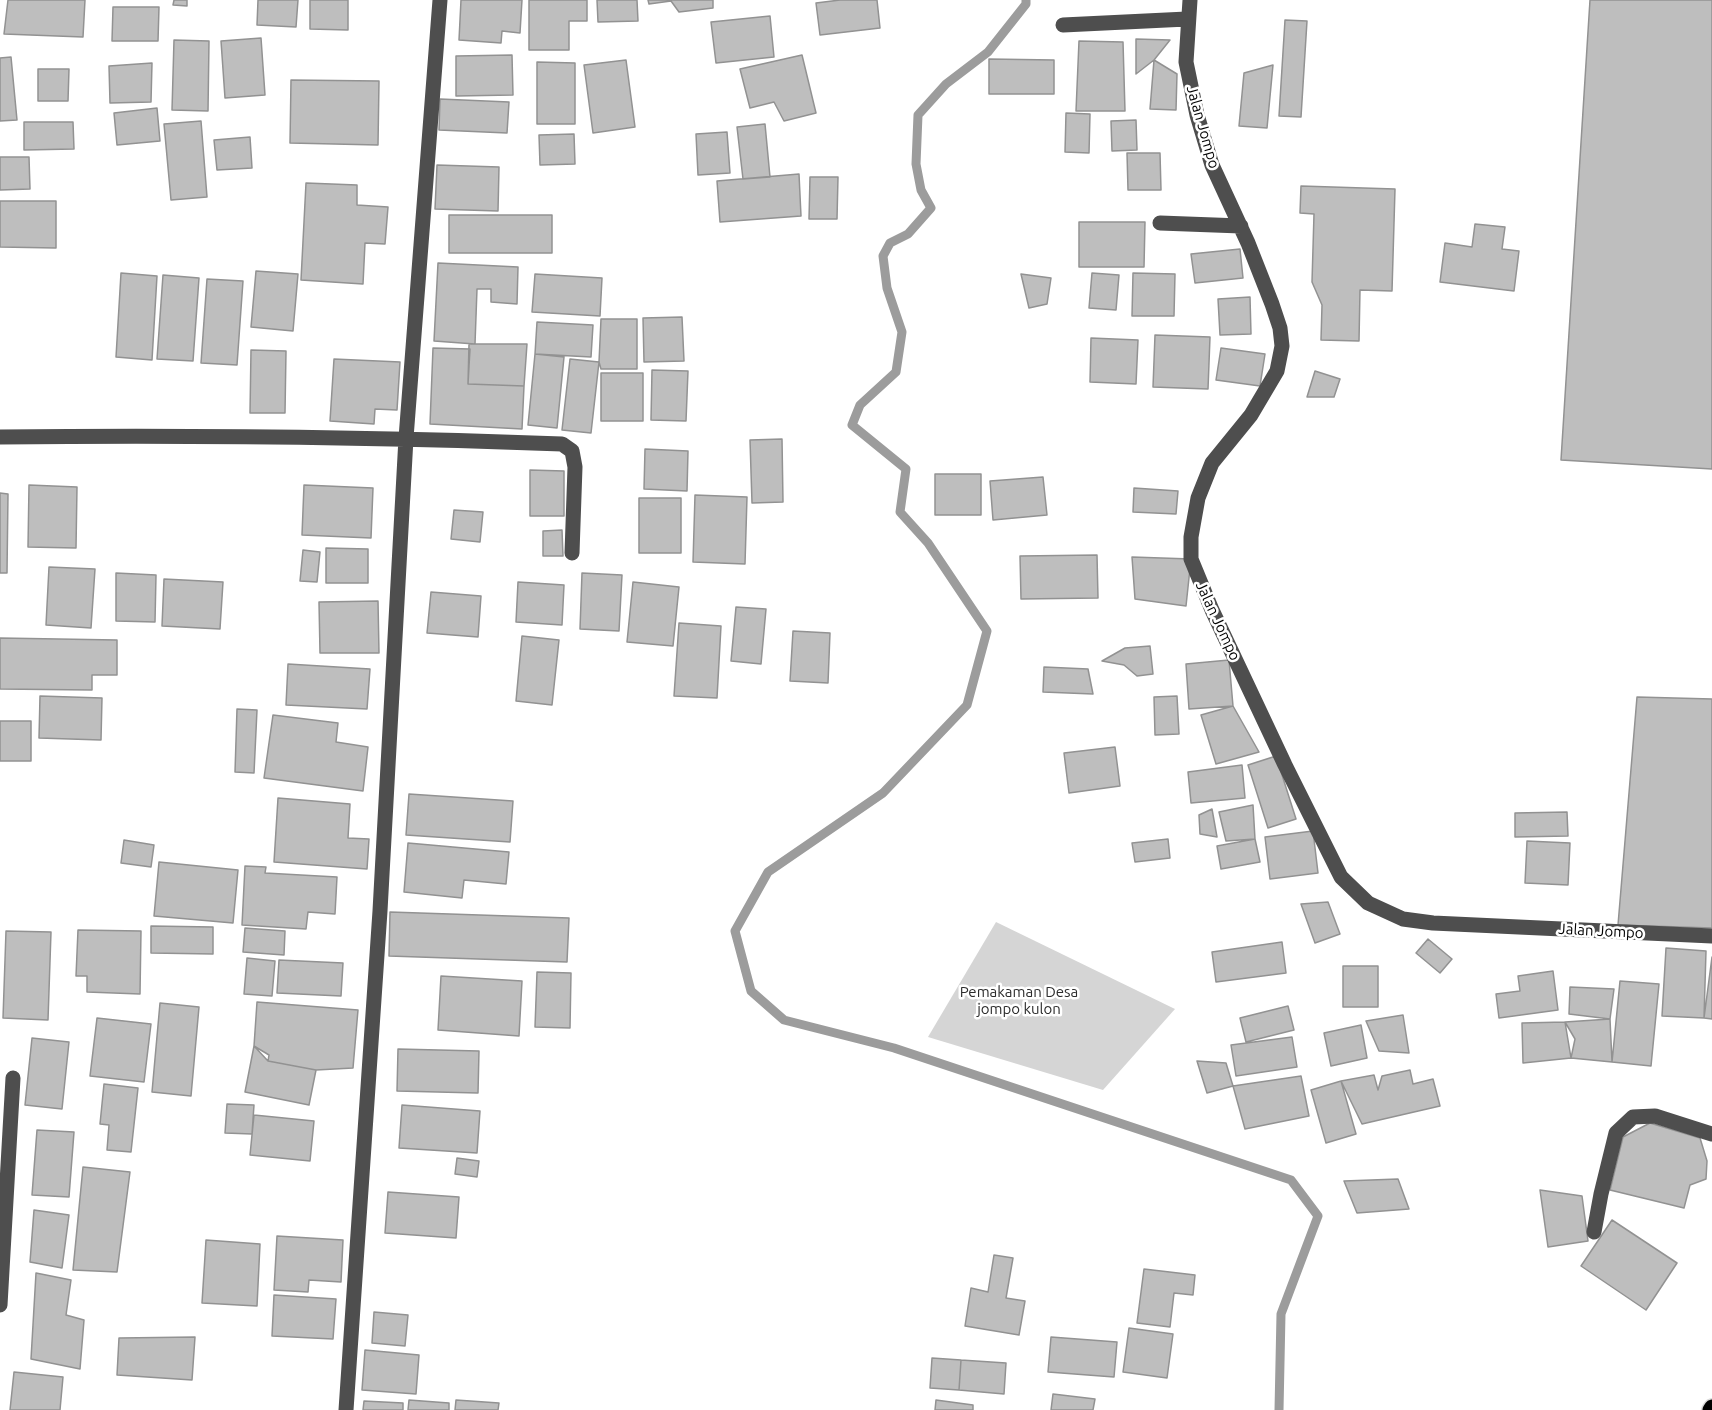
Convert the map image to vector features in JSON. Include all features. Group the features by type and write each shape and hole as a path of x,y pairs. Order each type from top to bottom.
{"street":[{"path":"346,1410 379,923 406,438 440,0"},
{"name":"Jalan Jompo","path":"1190,0 1186,62 1197,114 1212,165 1241,226 1272,304 1280,328 1282,346 1277,371 1251,415 1212,463 1198,498 1191,537 1191,559 1212,610 1285,765 1341,877 1368,903 1403,919 1433,923 1712,936"},
{"path":"1063,25 1187,19"},
{"path":"1160,223 1241,226"},
{"path":"0,436 406,438 562,444 572,451 575,467 572,552"},
{"path":"0,1305 13,1078"},
{"path":"1594,1232 1616,1133 1633,1117 1655,1116 1712,1134"}],"green space":[{"name":"Pemakaman Desa jompo kulon","path":"996,922 1175,1009 1103,1090 928,1037"}],"building":[{"path":"8,0 85,0 83,37 4,34"},
{"path":"174,0 187,0 187,6 173,5"},
{"path":"258,0 298,0 296,27 257,25"},
{"path":"310,0 348,0 348,30 310,29"},
{"path":"461,0 522,0 520,33 502,31 501,43 459,40"},
{"path":"529,0 587,0 587,21 569,21 569,50 529,50"},
{"path":"597,0 637,0 638,21 598,22"},
{"path":"648,0 713,0 713,8 679,12 671,1 649,4"},
{"path":"840,0 877,0 880,28 820,35 816,3"},
{"path":"1590,0 1712,0 1712,469 1561,460"},
{"path":"113,7 159,7 158,41 112,41"},
{"path":"770,16 774,57 716,63 711,22"},
{"path":"1285,20 1307,21 1301,117 1279,116"},
{"path":"261,38 265,95 225,98 221,41"},
{"path":"1136,39 1170,40 1154,60 1136,74"},
{"path":"174,40 209,41 208,111 172,110"},
{"path":"1079,41 1123,42 1125,111 1076,111"},
{"path":"512,55 513,95 456,96 456,56"},
{"path":"802,55 816,113 784,121 774,102 750,108 740,69"},
{"path":"11,57 17,120 0,121 0,58"},
{"path":"989,59 1054,60 1054,94 989,94"},
{"path":"626,60 635,127 593,133 584,65"},
{"path":"1154,60 1177,74 1176,110 1150,109"},
{"path":"537,62 575,63 575,124 537,124"},
{"path":"152,63 151,102 110,103 109,66"},
{"path":"1273,65 1267,128 1239,126 1244,73"},
{"path":"38,69 69,69 68,101 38,101"},
{"path":"291,80 379,81 378,145 290,143"},
{"path":"440,99 509,102 507,133 439,130"},
{"path":"157,108 160,141 117,145 114,113"},
{"path":"1066,113 1090,114 1089,153 1065,152"},
{"path":"1136,120 1137,150 1112,151 1111,121"},
{"path":"201,121 207,197 171,200 164,124"},
{"path":"24,122 73,122 74,149 24,150"},
{"path":"765,124 770,177 743,179 737,127"},
{"path":"727,132 730,173 698,175 696,134"},
{"path":"574,134 575,164 540,165 539,135"},
{"path":"250,137 252,168 217,170 214,140"},
{"path":"1127,153 1160,153 1161,190 1128,190"},
{"path":"0,157 29,157 30,189 0,190"},
{"path":"437,165 499,167 498,211 435,209"},
{"path":"799,174 801,216 720,222 717,181"},
{"path":"810,177 838,177 837,219 809,219"},
{"path":"306,183 357,185 357,205 388,207 385,244 365,243 363,284 301,280"},
{"path":"1301,186 1395,189 1392,291 1360,290 1359,341 1321,340 1322,305 1312,282 1314,214 1300,213"},
{"path":"0,201 56,201 56,248 0,247"},
{"path":"449,215 552,215 552,253 449,253"},
{"path":"1079,222 1145,222 1144,267 1079,267"},
{"path":"1475,224 1505,227 1502,249 1519,251 1514,291 1440,282 1445,243 1472,247"},
{"path":"1240,249 1243,278 1195,283 1191,254"},
{"path":"438,263 518,267 517,304 491,302 491,289 477,289 475,344 434,341"},
{"path":"256,271 298,274 293,331 251,327"},
{"path":"121,273 157,276 152,360 116,357"},
{"path":"1092,273 1119,275 1116,310 1089,308"},
{"path":"1133,273 1175,274 1174,316 1132,316"},
{"path":"535,274 602,278 600,316 532,312"},
{"path":"1021,274 1051,278 1047,304 1029,308"},
{"path":"163,275 199,278 193,361 157,359"},
{"path":"207,279 243,281 237,365 201,363"},
{"path":"1250,297 1251,334 1220,335 1218,299"},
{"path":"682,317 684,361 644,362 643,318"},
{"path":"601,319 637,319 637,369 601,369 599,362"},
{"path":"537,322 593,325 591,357 535,354"},
{"path":"1155,335 1210,337 1208,389 1153,387"},
{"path":"1091,338 1138,340 1136,384 1090,382"},
{"path":"469,344 527,344 524,386 468,384"},
{"path":"433,348 470,349 468,384 524,386 522,429 430,424"},
{"path":"1221,348 1265,354 1260,386 1216,380"},
{"path":"251,350 286,351 285,413 250,413"},
{"path":"535,354 564,357 557,428 528,425"},
{"path":"334,359 400,362 397,410 375,409 374,424 330,421"},
{"path":"570,359 599,362 591,433 562,430"},
{"path":"652,370 688,371 686,421 651,420"},
{"path":"1315,371 1340,379 1334,397 1307,397"},
{"path":"601,373 643,373 643,421 601,421"},
{"path":"782,439 783,502 752,503 750,440"},
{"path":"645,449 688,451 687,491 644,489"},
{"path":"530,470 564,471 564,516 530,516"},
{"path":"935,474 981,474 981,515 935,515"},
{"path":"1043,477 1047,515 993,520 990,481"},
{"path":"29,485 77,487 76,548 28,547"},
{"path":"304,485 373,488 371,538 302,535"},
{"path":"1134,488 1178,491 1176,514 1133,512"},
{"path":"0,493 8,494 7,573 0,573"},
{"path":"695,495 747,497 745,564 693,562"},
{"path":"639,498 681,498 681,553 639,553"},
{"path":"454,510 483,512 480,542 451,539"},
{"path":"562,530 563,556 543,556 543,531"},
{"path":"326,548 368,549 368,583 326,583"},
{"path":"303,550 320,552 317,582 300,581"},
{"path":"1097,555 1098,598 1021,599 1020,556"},
{"path":"1132,557 1191,559 1186,606 1135,599"},
{"path":"49,567 95,569 91,628 46,625"},
{"path":"116,573 156,575 155,622 116,621"},
{"path":"582,573 622,575 619,631 580,629"},
{"path":"164,579 223,582 220,629 162,626"},
{"path":"518,582 564,585 562,625 516,622"},
{"path":"633,582 679,587 673,646 627,642"},
{"path":"431,592 481,596 478,637 427,633"},
{"path":"378,601 379,653 320,653 319,602"},
{"path":"736,607 766,609 761,664 731,661"},
{"path":"679,623 721,626 717,698 674,696"},
{"path":"793,631 830,633 828,683 790,681"},
{"path":"522,636 559,640 552,705 516,701"},
{"path":"0,638 117,640 117,675 92,675 92,690 0,689"},
{"path":"1150,646 1153,674 1137,676 1124,665 1102,661 1125,648"},
{"path":"1229,660 1233,706 1189,709 1186,664"},
{"path":"288,664 370,669 367,709 286,705"},
{"path":"1044,667 1088,669 1093,694 1043,692"},
{"path":"40,696 102,698 101,740 39,738"},
{"path":"1177,696 1179,734 1155,735 1154,697"},
{"path":"1637,697 1712,699 1712,928 1618,925"},
{"path":"1233,706 1259,752 1216,764 1201,715"},
{"path":"237,709 257,710 254,773 235,772"},
{"path":"273,715 338,723 336,742 368,747 363,791 264,778"},
{"path":"0,721 31,721 31,761 0,761"},
{"path":"1115,747 1120,786 1069,793 1064,753"},
{"path":"1276,756 1296,819 1268,828 1248,765"},
{"path":"1242,765 1245,798 1191,803 1188,772"},
{"path":"409,794 513,801 510,842 406,835"},
{"path":"278,798 350,804 348,838 369,839 367,869 274,862"},
{"path":"1253,805 1255,839 1226,841 1219,812"},
{"path":"1212,809 1217,837 1200,834 1199,815"},
{"path":"1567,812 1568,836 1515,837 1515,813"},
{"path":"1313,831 1318,873 1270,879 1265,837"},
{"path":"1168,839 1170,858 1135,862 1132,843"},
{"path":"1255,839 1260,862 1221,869 1217,846"},
{"path":"124,840 154,845 151,867 121,863"},
{"path":"1527,841 1570,843 1568,885 1525,883"},
{"path":"408,843 509,852 506,884 464,880 462,898 404,892"},
{"path":"159,862 238,870 233,923 154,916"},
{"path":"245,866 266,867 265,873 337,877 335,914 308,912 306,929 242,925"},
{"path":"1328,902 1340,934 1315,943 1301,904"},
{"path":"390,912 569,918 567,962 389,956"},
{"path":"151,926 213,927 213,954 151,953"},
{"path":"245,928 285,931 284,955 243,952"},
{"path":"78,930 141,931 140,994 87,992 87,976 76,976"},
{"path":"6,931 51,932 48,1020 3,1018"},
{"path":"1428,939 1452,959 1440,973 1416,953"},
{"path":"1282,942 1286,973 1216,982 1212,952"},
{"path":"1666,948 1706,951 1704,1018 1662,1016"},
{"path":"1712,957 1712,1019 1704,1018"},
{"path":"247,958 275,961 272,996 244,994"},
{"path":"279,960 343,963 341,996 277,993"},
{"path":"1343,966 1378,966 1378,1007 1343,1007"},
{"path":"1553,971 1558,1010 1499,1018 1496,994 1520,991 1518,976"},
{"path":"537,972 571,973 570,1028 535,1027"},
{"path":"441,976 522,981 519,1036 438,1030"},
{"path":"1620,981 1659,984 1651,1066 1612,1062"},
{"path":"1570,987 1614,989 1610,1019 1569,1014"},
{"path":"257,1002 358,1010 353,1068 316,1070 268,1061 269,1055 254,1046"},
{"path":"160,1003 199,1007 191,1096 152,1092"},
{"path":"1288,1006 1294,1030 1246,1042 1240,1018"},
{"path":"1403,1015 1409,1053 1379,1051 1366,1021"},
{"path":"97,1018 151,1024 144,1082 90,1076"},
{"path":"1610,1019 1612,1062 1571,1058 1575,1039 1565,1022"},
{"path":"1565,1022 1571,1058 1523,1063 1522,1023"},
{"path":"1361,1025 1367,1058 1331,1066 1324,1033"},
{"path":"1292,1037 1297,1067 1236,1076 1231,1045"},
{"path":"32,1038 69,1042 62,1109 25,1105"},
{"path":"254,1046 268,1061 316,1070 309,1105 245,1092"},
{"path":"398,1049 479,1051 478,1093 397,1091"},
{"path":"1197,1061 1226,1063 1233,1086 1207,1093"},
{"path":"1410,1070 1413,1084 1433,1079 1440,1106 1362,1124 1341,1081 1374,1075 1378,1090 1382,1076"},
{"path":"1301,1076 1309,1116 1245,1129 1233,1086"},
{"path":"1341,1081 1356,1134 1326,1143 1311,1090"},
{"path":"104,1084 138,1088 131,1152 107,1150 109,1125 100,1124"},
{"path":"227,1104 254,1105 252,1134 225,1133"},
{"path":"402,1105 480,1111 477,1153 399,1148"},
{"path":"254,1115 314,1121 310,1161 250,1155"},
{"path":"1650,1123 1700,1138 1707,1161 1706,1179 1690,1185 1684,1208 1610,1190 1623,1137"},
{"path":"37,1130 74,1132 69,1197 32,1195"},
{"path":"457,1158 479,1161 477,1177 455,1174"},
{"path":"83,1167 130,1172 117,1272 73,1270"},
{"path":"1398,1179 1409,1209 1357,1213 1344,1181"},
{"path":"1540,1190 1582,1196 1588,1241 1548,1247"},
{"path":"388,1192 459,1197 456,1238 385,1233"},
{"path":"34,1210 69,1215 62,1268 30,1262"},
{"path":"1612,1220 1677,1263 1646,1310 1581,1266"},
{"path":"277,1236 343,1240 341,1282 309,1280 308,1292 274,1290"},
{"path":"206,1240 260,1244 257,1306 202,1303"},
{"path":"994,1255 1013,1258 1006,1298 1025,1301 1019,1335 965,1326 971,1288 988,1292"},
{"path":"1144,1269 1195,1275 1193,1295 1174,1293 1170,1327 1137,1323"},
{"path":"36,1273 71,1280 66,1315 84,1320 80,1369 31,1359"},
{"path":"274,1295 336,1299 333,1339 272,1336"},
{"path":"374,1312 408,1315 405,1346 372,1343"},
{"path":"1129,1328 1173,1334 1167,1378 1123,1372"},
{"path":"195,1337 192,1380 117,1375 119,1338"},
{"path":"1051,1337 1117,1342 1114,1377 1048,1372"},
{"path":"365,1350 419,1355 416,1394 362,1390"},
{"path":"932,1358 961,1360 959,1390 930,1388"},
{"path":"961,1360 1006,1363 1004,1394 959,1390"},
{"path":"14,1372 63,1377 60,1410 10,1410"},
{"path":"1053,1394 1095,1399 1093,1410 1051,1410"},
{"path":"409,1400 449,1403 449,1410 408,1410"},
{"path":"456,1400 499,1403 498,1410 455,1410"},
{"path":"936,1400 973,1405 973,1410 935,1410"},
{"path":"364,1401 403,1403 403,1410 363,1410"}],"waterway":[{"path":"1026,0 1026,4 988,52 946,84 918,115 916,164 921,190 931,208 908,234 890,243 883,256 887,288 902,332 896,372 860,405 852,425 906,469 900,512 928,543 987,631 967,705 883,793 768,872 735,931 751,991 784,1020 894,1048 1291,1180 1318,1216 1281,1314 1279,1410"}]}
